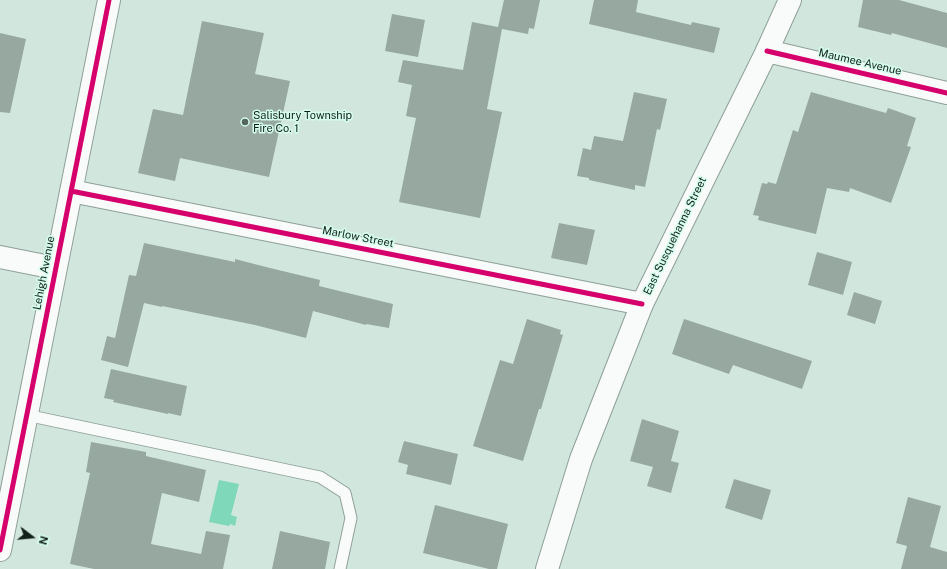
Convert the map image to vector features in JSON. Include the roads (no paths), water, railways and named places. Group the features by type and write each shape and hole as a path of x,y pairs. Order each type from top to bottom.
{"street":[{"name":"Lehigh Avenue","path":"0,550 109,0"},
{"name":"East Susquehanna Street","path":"547,569 581,459 642,304 767,51 790,0"},
{"name":"Maumee Avenue","path":"767,51 947,93"},
{"name":"Marlow Street","path":"71,191 642,304"},
{"path":"0,257 55,268"}],"lane":[{"path":"26,415 320,477 345,493 351,518 340,569"}],"place":[{"name":"Salisbury Township Fire Co. 1","path":"245,122"}]}
